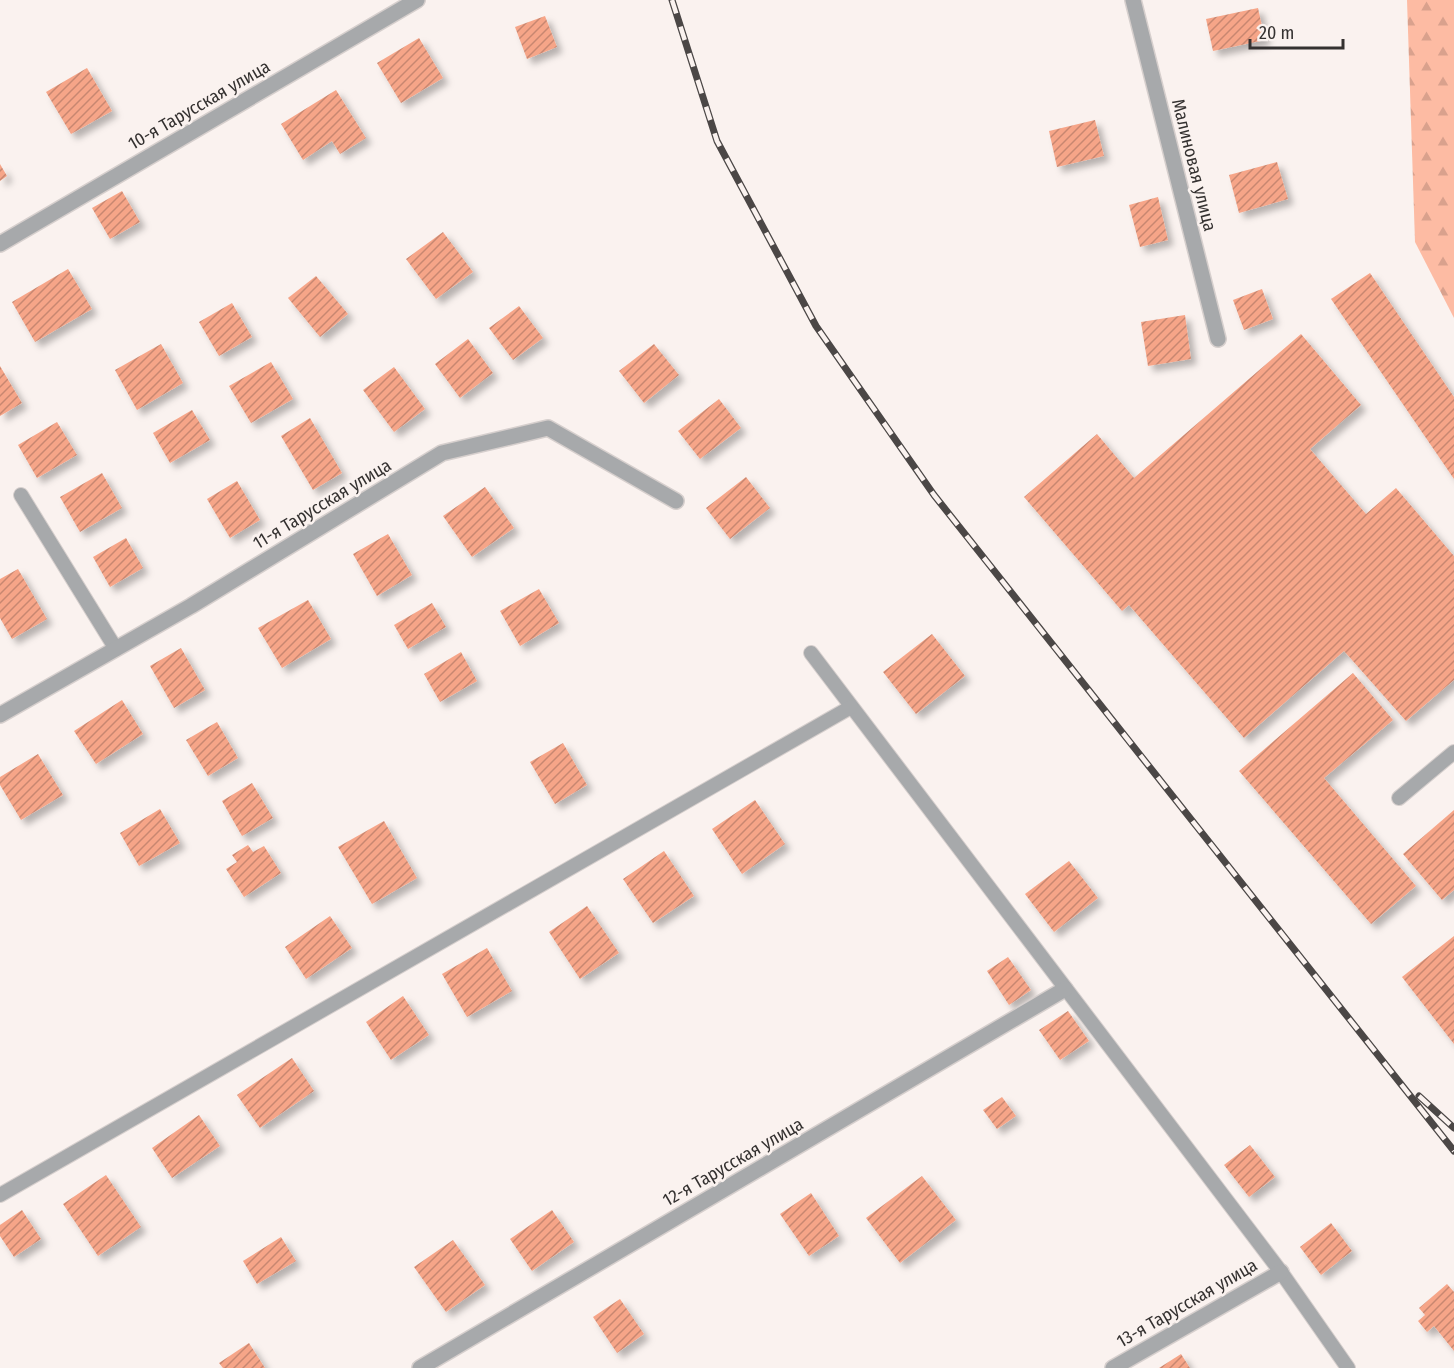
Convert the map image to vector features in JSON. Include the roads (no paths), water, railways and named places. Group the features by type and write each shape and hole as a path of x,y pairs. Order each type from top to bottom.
{"street":[{"name":"10-я Тарусская улица","path":"0,244 417,0"},
{"name":"Малиновая улица","path":"1133,0 1218,339"},
{"name":"11-я Тарусская улица","path":"0,715 201,600 442,453 548,429 676,501"},
{"name":"12-я Тарусская улица","path":"420,1368 1065,989"},
{"name":"13-я Тарусская улица","path":"1113,1368 1281,1272"}],"lane":[{"path":"21,495 117,648"},
{"path":"811,653 1281,1272 1348,1368"},
{"path":"0,1195 851,707"},
{"path":"1399,798 1454,752"}],"railway":[{"path":"672,0 717,141 816,326 934,495 1454,1151"},
{"path":"1419,1096 1454,1128"}]}
